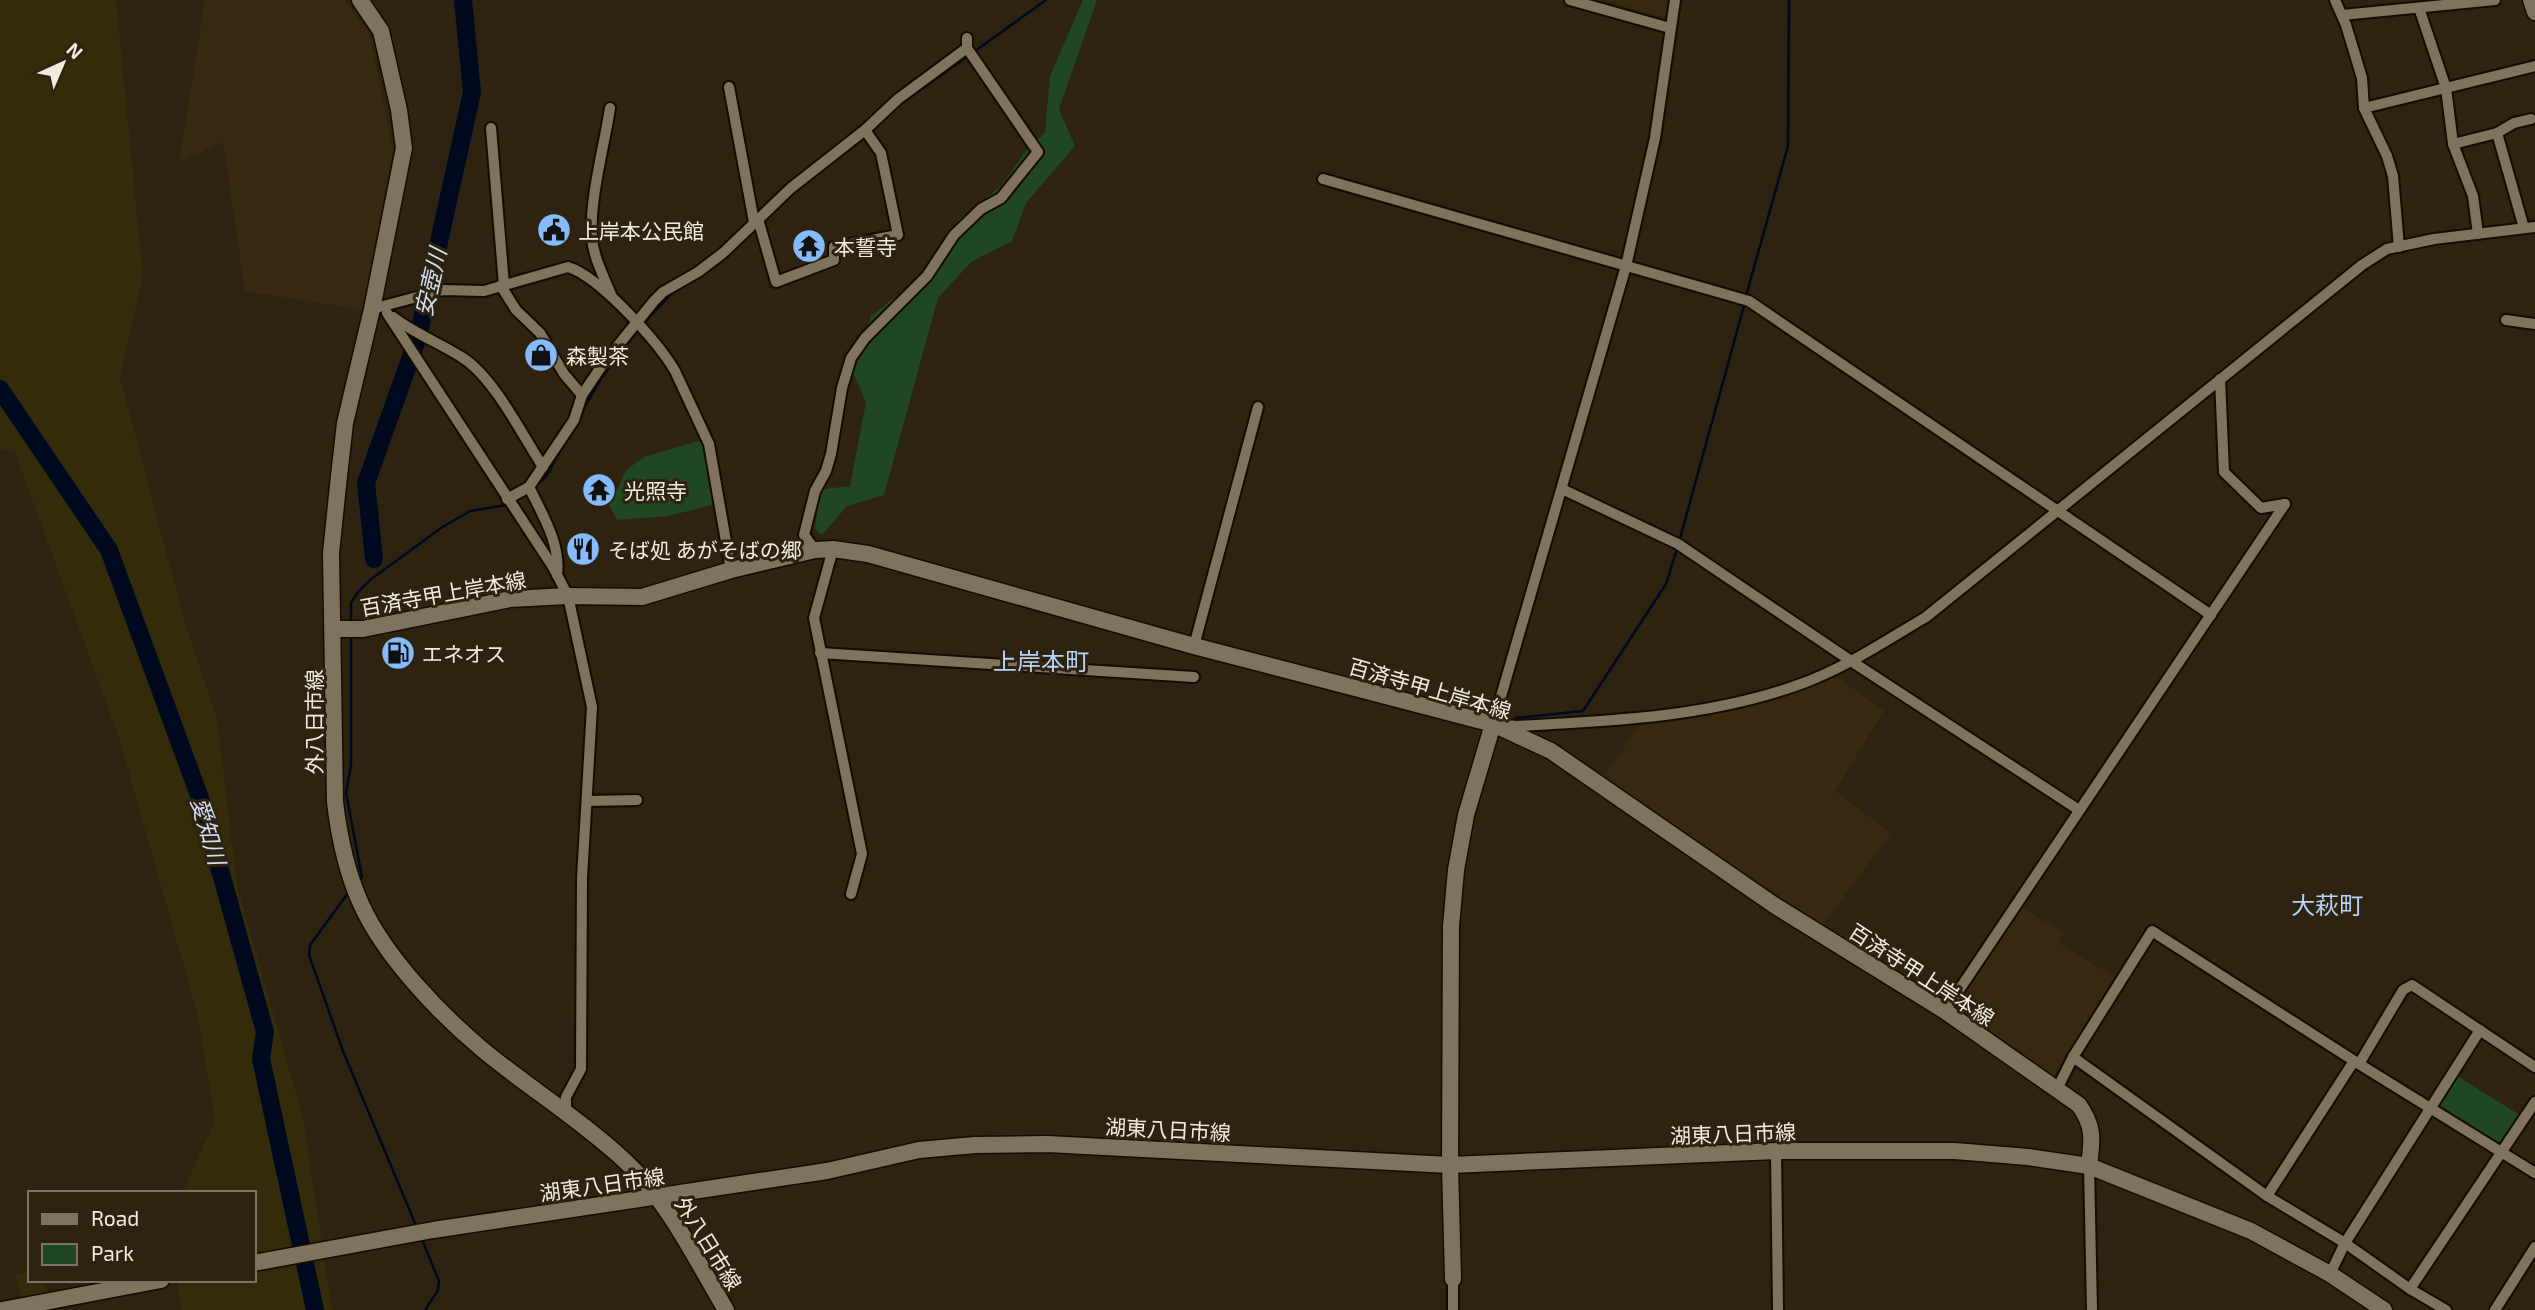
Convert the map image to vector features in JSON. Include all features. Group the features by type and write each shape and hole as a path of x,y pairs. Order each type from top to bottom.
{"main road":[{"name":"外八日市線","path":"359,0 381,31 399,110 404,148 379,311 345,423 331,552 348,629 335,802 339,833 361,904 388,950 418,987 483,1049 566,1111 627,1163 656,1197 697,1257 726,1310"},
{"path":"2531,0 2535,12"},
{"name":"百済寺甲上岸本線","path":"348,629 510,599 568,596 642,597 732,569 815,550 833,549 868,554 1194,646 1493,724 1550,751 1774,905 1945,1011 2079,1105 2088,1117 2093,1132 2089,1166"},
{"path":"1452,1279 1451,926 1456,870 1466,815 1493,724"},
{"name":"湖東八日市線","path":"256,1263 433,1230 827,1171 919,1150 975,1144 1048,1144 1450,1165 1776,1151 1955,1151 2028,1157 2089,1166"},
{"path":"2089,1166 2251,1231 2330,1274 2384,1310"},
{"path":"2,1310 150,1282"}],"street":[{"path":"1570,0 1670,28"},
{"path":"1675,0 1655,138 1626,265 1493,724 1517,726 1675,716 1739,702 1799,685 1851,661 1926,617 2362,265 2387,249 2529,228 2497,133"},
{"path":"2335,0 2362,78 2364,108 2378,134 2393,176 2399,247"},
{"path":"2342,15 2495,0"},
{"path":"2419,8 2446,88 2453,144 2473,196 2479,234"},
{"path":"507,499 529,487 573,420 583,395 603,364 663,292 698,272 723,253 790,188 967,43 1038,152 1001,198 981,209 954,235 927,276 865,338 851,358 842,388 831,454 826,471 815,491 804,535 815,550"},
{"path":"2364,108 2535,66"},
{"path":"729,87 756,220 776,282 834,260 834,247 898,235 881,153 864,130"},
{"path":"610,108 596,193 592,239 613,300"},
{"path":"2453,144 2497,133 2514,122 2531,119"},
{"path":"491,128 502,285 516,310 540,333 564,374 583,395"},
{"path":"1323,179 1749,301 2211,615"},
{"path":"379,311 443,290 484,290 568,267 586,275 637,323 669,360 709,444 732,569"},
{"path":"379,311 464,359 483,375 543,467"},
{"path":"379,311 533,534 568,596 592,708 582,878 581,1069 566,1097 566,1111"},
{"path":"2506,320 2535,324"},
{"path":"1945,1011 2285,504 2261,508 2224,472 2220,379"},
{"path":"1194,646 1258,407"},
{"path":"529,487 545,520 559,560 558,575"},
{"path":"1562,489 1678,544 2079,810"},
{"path":"833,549 814,618 862,853 851,894"},
{"path":"820,653 1194,677"},
{"path":"587,801 637,800"},
{"path":"2057,1089 2073,1057 2152,932 2535,1173"},
{"path":"2267,1196 2403,990 2412,985 2535,1067"},
{"path":"2330,1274 2345,1243 2480,1030"},
{"path":"2073,1057 2267,1196 2345,1243 2410,1289 2446,1310"},
{"path":"2410,1289 2535,1101"},
{"path":"1776,1151 1778,1310"},
{"path":"2089,1166 2092,1310"},
{"path":"2495,1310 2535,1247"},
{"path":"1452,1279 1453,1310"}],"shaded area":[{"path":"205,0 345,0 370,35 393,149 364,310 245,291 223,142 179,162"},
{"path":"1603,0 1669,0 1666,18"},
{"path":"1836,676 1884,711 1835,791 1891,833 1823,925 1602,780 1640,724 1678,721 1770,701"},
{"path":"2020,906 2063,932 2058,943 2115,977 2053,1078 1953,1009"}],"green space":[{"path":"1083,0 1097,0 1059,109 1075,146 1026,203 1012,241 971,262 938,298 884,495 847,506 822,535 815,529 818,498 824,489 850,486 866,402 853,373 871,316 906,288 931,262 959,219 1002,185 1025,152 1045,132 1050,76"},
{"path":"698,441 705,445 716,504 668,516 617,520 606,499 618,488 626,470 644,457"},
{"path":"2457,1076 2520,1115 2501,1144 2439,1105"}],"sand":[{"path":"0,0 116,0 143,275 120,377 186,627 217,719 238,889 303,1118 332,1310 181,1310 177,1282 256,1282 256,1191 183,1191 215,1121 197,1013 119,738 14,450 0,449"},
{"path":"28,1272 28,1282 42,1282 59,1310 26,1310 14,1275"}],"waterway":[{"name":"安壺川","path":"374,559 366,483 418,337 472,92 463,0"},
{"path":"975,51 1046,0"},
{"path":"1746,296 1788,146 1789,0"},
{"path":"904,101 970,55"},
{"path":"644,323 672,293"},
{"path":"1679,542 1745,302"},
{"path":"582,412 602,377 639,329"},
{"name":"愛知川","path":"0,389 109,550 200,798 265,1032 261,1059 315,1310"},
{"path":"536,486 547,475 565,442"},
{"path":"514,502 528,493"},
{"path":"351,624 351,603 370,580 441,528 470,511 507,505"},
{"path":"1516,718 1583,711 1666,584 1677,549"},
{"path":"351,634 351,765 346,793 362,877 359,880"},
{"path":"348,893 310,945 309,955 343,1051 417,1228"},
{"path":"421,1237 439,1281 438,1290 425,1310"}],"place":[{"name":"上岸本公民館","path":"554,230"},
{"name":"本誓寺","path":"809,246"},
{"name":"森製茶","path":"541,355"},
{"name":"光照寺","path":"599,490"},
{"name":"そば処 あがそばの郷","path":"583,549"},
{"name":"エネオス","path":"398,653"}],"district":[{"name":"上岸本町","path":"1041,660"},
{"name":"大萩町","path":"2327,904"}]}
